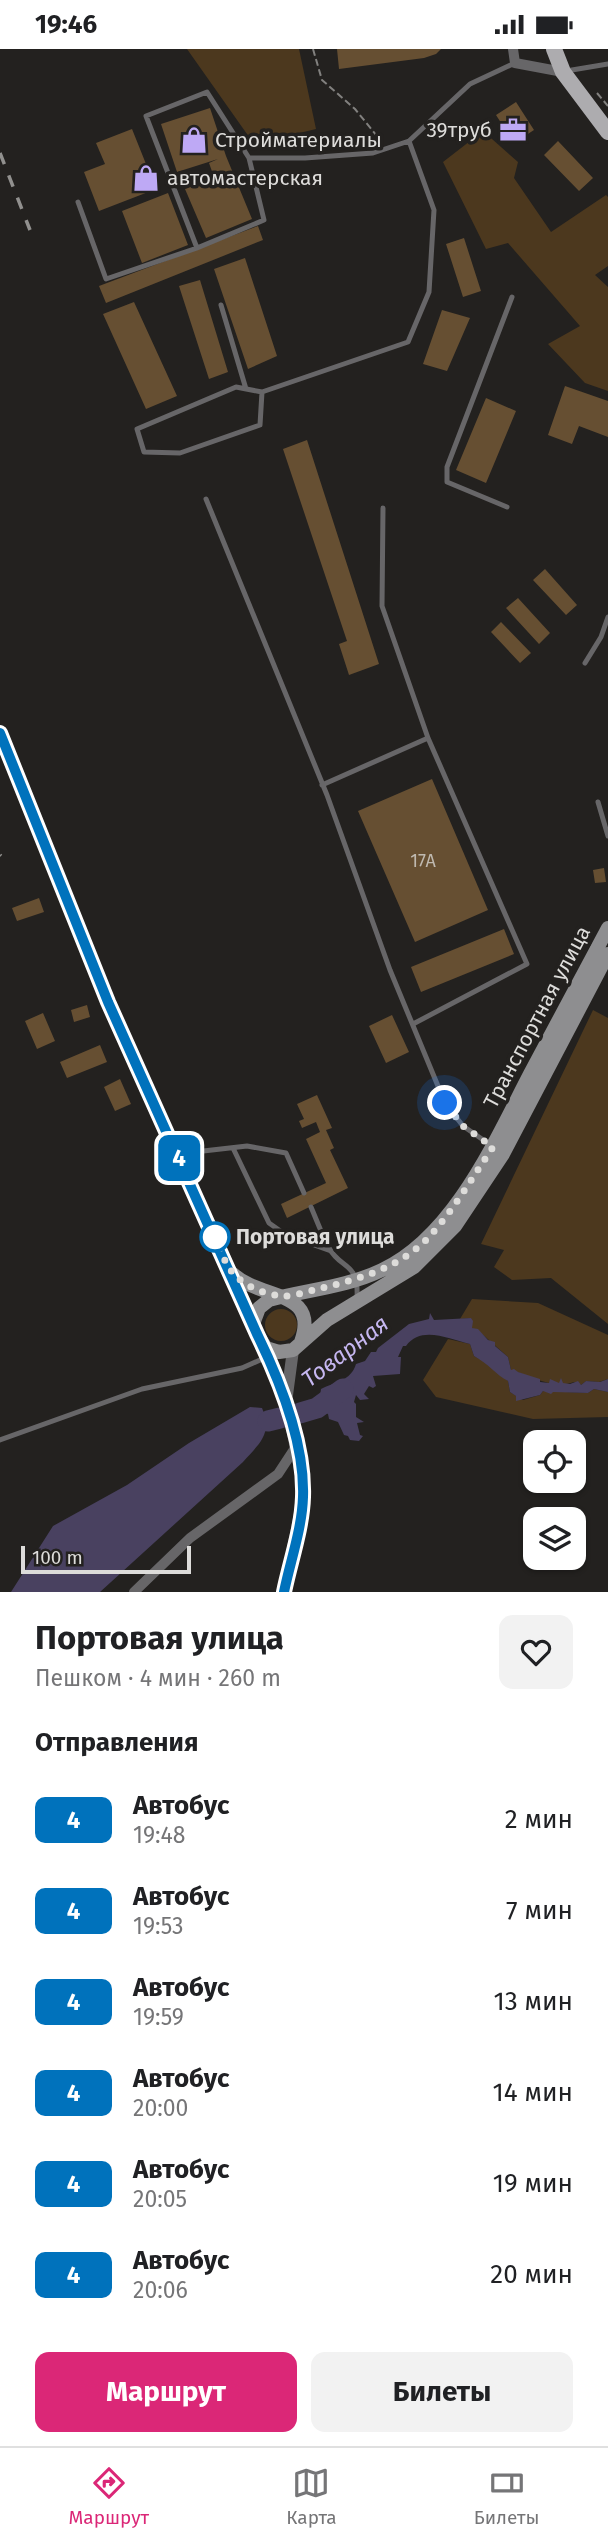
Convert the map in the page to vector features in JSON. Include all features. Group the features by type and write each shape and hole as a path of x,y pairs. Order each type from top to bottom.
{"main road":[{"path":"554,49 563,72 608,132"},
{"path":"0,733 108,1002 253,1324 267,1352 279,1352 297,1346 306,1325 298,1306 284,1297 248,1285 230,1270"},
{"name":"Транспортная улица","path":"253,1324 261,1305 269,1300 380,1272 427,1239 498,1151 608,928"},
{"name":"Транспортная улица","path":"297,1346 327,1320 401,1276 441,1242 455,1226 608,954"}],"street":[{"path":"513,49 515,63 563,72"},
{"path":"287,1402 288,1379 297,1346"},
{"path":"267,1352 287,1402 303,1499 284,1592"},
{"path":"134,1592 190,1538 278,1474 296,1445"}],"lane":[{"path":"249,158 373,153 410,141 470,84 515,63"},
{"path":"563,72 608,64"},
{"path":"78,202 106,279 197,248 264,220 249,158 207,92 146,116 197,248"},
{"path":"262,392 260,425 180,453 144,452 136,429 236,387 262,392 408,342 429,292 434,210 410,141"},
{"path":"507,507 447,482 447,467 512,297"},
{"path":"221,305 246,389"},
{"path":"206,499 323,785 412,1024 445,1103 463,1126 498,1151"},
{"path":"383,508 382,606 428,738 527,964 412,1024"},
{"path":"585,663 601,637 608,617"},
{"path":"323,785 428,738"},
{"path":"598,802 608,836"},
{"path":"177,1154 247,1146 286,1153 304,1193"},
{"path":"233,1148 268,1223 286,1235 331,1251 349,1266 356,1280 356,1302"},
{"path":"311,1207 331,1251"},
{"path":"0,1440 142,1389 242,1368 267,1352"}],"path":[{"path":"313,49 322,80 355,109 387,148"}],"shaded area":[{"path":"187,49 299,49 316,129 254,144"},
{"path":"483,131 518,162 514,178 551,232 606,195 608,197 608,266 595,275 608,287 608,391 585,383 548,344 580,326 508,243 486,249 443,162"},
{"path":"593,1010 608,1018 608,1324 551,1278 512,1280 494,1267 504,1250 481,1244"},
{"path":"472,1299 538,1303 608,1335 608,1379 599,1382 586,1381 581,1385 574,1382 558,1384 511,1370 508,1357 472,1328 471,1318 460,1319"},
{"path":"281,1309 292,1314 297,1325 292,1336 281,1341 270,1336 265,1325 270,1314"},
{"path":"430,1313 434,1320 471,1318 472,1328 478,1329 488,1340 495,1342 495,1346 508,1357 511,1370 549,1383 550,1379 559,1383 561,1378 563,1383 578,1381 581,1385 586,1381 600,1382 608,1379 608,1392 594,1389 588,1393 551,1394 543,1391 540,1395 516,1401 516,1396 510,1392 508,1381 474,1356 470,1344 436,1335 419,1336 403,1346 398,1357 401,1357 400,1374 373,1376 376,1386 369,1386 364,1394 369,1399 360,1400 356,1395 356,1417 364,1422 357,1423 360,1435 363,1436 359,1441 350,1440 344,1435 338,1422 329,1419 328,1414 322,1411 319,1403 321,1389 346,1378 356,1364 365,1361 371,1352 376,1352 409,1324 429,1319"},
{"path":"448,1339 470,1344 474,1356 489,1364 508,1381 510,1392 523,1400 540,1395 543,1391 588,1393 594,1389 608,1392 608,1417 533,1419 436,1397 423,1380"},
{"path":"250,1407 262,1408 266,1424 263,1437 255,1449 100,1592 11,1592 53,1526 127,1485 189,1443"}],"building":[{"path":"337,49 441,49 424,58 339,69"},
{"path":"516,102 534,130 514,143 496,115"},
{"path":"210,108 252,219 206,238 185,189 214,177 209,163 218,159 177,172 161,124"},
{"path":"132,129 156,189 99,211 84,172 105,164 96,143"},
{"path":"558,141 593,178 579,191 544,155"},
{"path":"168,193 188,245 142,263 122,211"},
{"path":"258,226 263,240 106,303 99,286"},
{"path":"464,238 481,291 463,297 446,244"},
{"path":"245,258 277,356 248,369 214,269"},
{"path":"200,280 228,372 209,379 179,286"},
{"path":"134,302 177,396 146,409 103,314"},
{"path":"442,310 470,318 447,371 423,364"},
{"path":"565,386 608,401 608,437 579,426 572,444 548,435"},
{"path":"486,398 516,411 486,483 456,470"},
{"path":"307,440 379,664 349,675 339,644 347,641 283,449"},
{"path":"545,569 577,605 566,615 533,580"},
{"path":"518,598 550,633 539,644 506,608"},
{"path":"501,622 531,653 520,663 491,632"},
{"path":"432,779 488,910 415,942 358,811"},
{"path":"604,868 606,882 595,883 593,870"},
{"path":"39,898 44,912 17,921 12,908"},
{"path":"504,929 514,954 421,992 411,967"},
{"path":"87,1005 90,1017 74,1022 71,1010"},
{"path":"43,1013 55,1041 37,1049 25,1021"},
{"path":"392,1015 409,1052 386,1063 369,1026"},
{"path":"100,1045 107,1062 67,1078 60,1062"},
{"path":"120,1079 131,1104 115,1111 104,1087"},
{"path":"317,1095 332,1128 326,1130 334,1148 330,1150 348,1188 287,1218 281,1204 326,1183 306,1139 320,1132 316,1122 302,1128 299,1121 304,1119 297,1104"}],"waterway":[{"name":"Товарная","path":"300,1413 317,1408 343,1389"},
{"name":"Товарная","path":"268,1421 280,1418"}],"railway":[{"path":"0,153 30,230"}],"bus line":[{"name":"4","path":"0,733 108,1002 257,1334 266,1348 287,1402 301,1472 303,1499 284,1592"}],"place":[{"name":"39труб","path":"513,130"},
{"name":"Стройматериалы","path":"194,140"},
{"name":"автомастерская","path":"146,178"},
{"name":"Портовая улица","path":"215,1237"}],"route":[{"path":"215,1237 230,1270 239,1279 257,1289 284,1297 380,1272 427,1239 453,1207 493,1147 463,1126 445,1103"}]}
